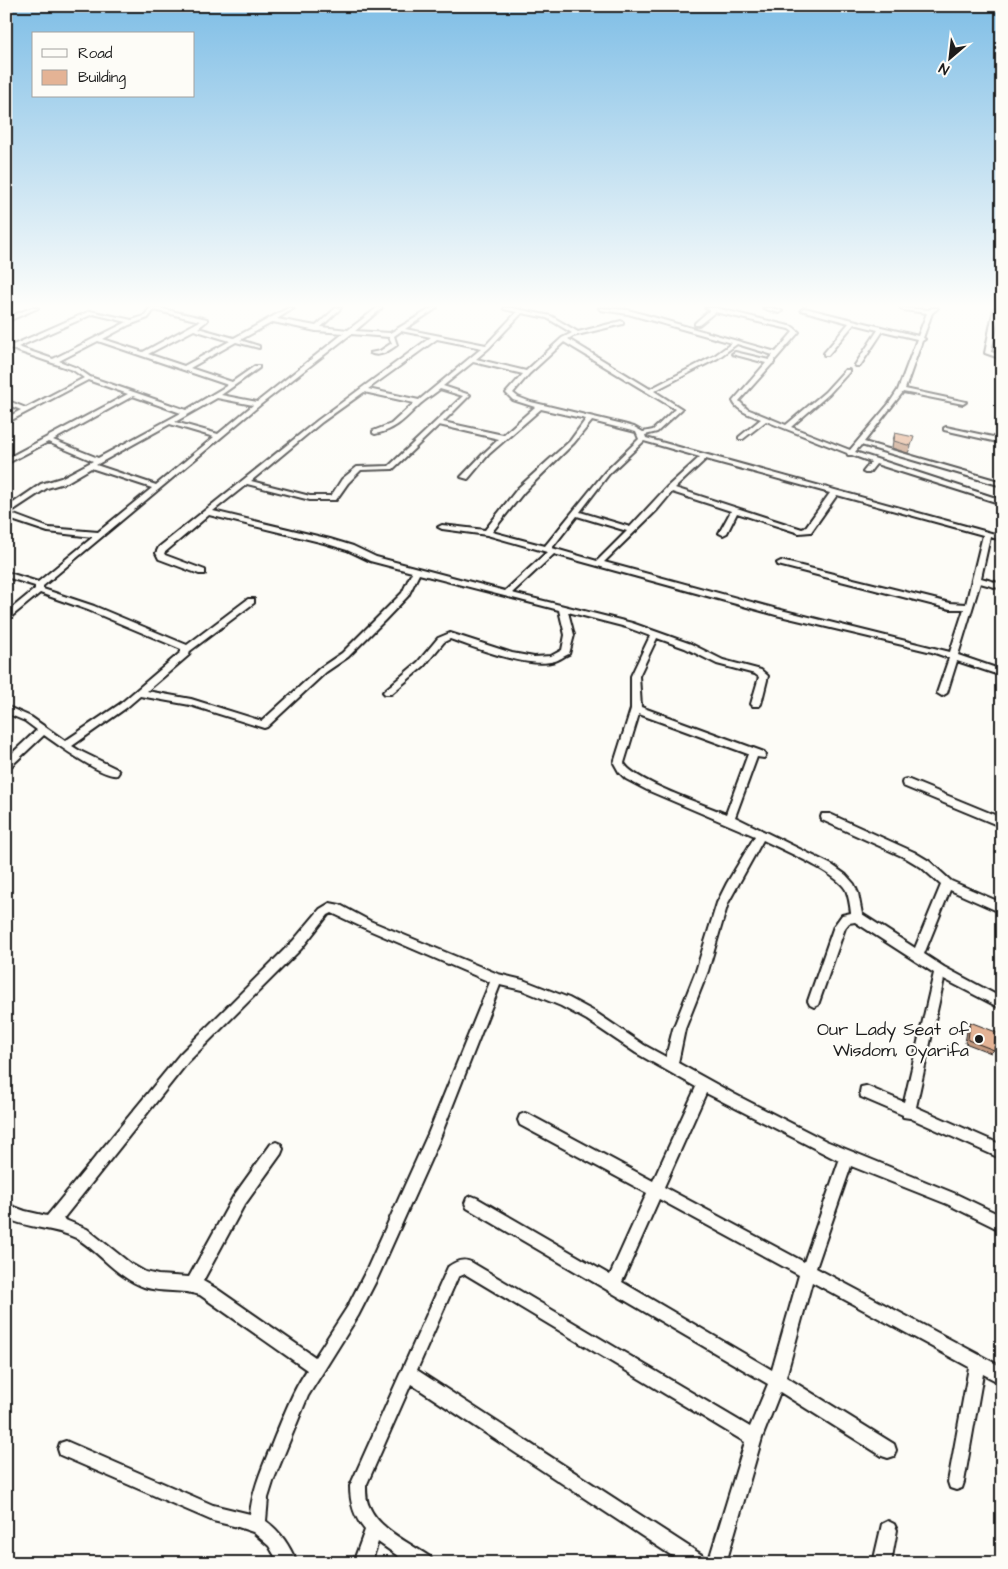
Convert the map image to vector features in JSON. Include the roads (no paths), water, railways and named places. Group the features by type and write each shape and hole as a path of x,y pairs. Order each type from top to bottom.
{"street":[{"path":"6,421 82,381"},
{"path":"97,381 186,412"},
{"path":"224,381 232,384"},
{"path":"6,514 44,486 64,480 91,466 216,396 236,381"},
{"path":"6,618 39,587 287,381"},
{"path":"202,572 162,557 160,554 162,549 244,481 375,381"},
{"path":"375,432 388,430 393,427 417,403 424,401 447,381"},
{"path":"520,381 509,393 510,396 539,407 632,428 642,436 705,456 1002,538"},
{"path":"507,593 550,550 608,474 642,436 655,431 679,408 634,381"},
{"path":"650,391 669,381"},
{"path":"754,381 736,401 736,404 744,410 850,454 922,479 1002,502"},
{"path":"786,428 828,393 838,381"},
{"path":"850,454 890,406 905,381"},
{"path":"244,481 310,498 330,499 359,468 391,468 467,395 440,387"},
{"path":"363,390 417,403"},
{"path":"901,390 964,402"},
{"path":"6,462 134,394"},
{"path":"216,396 258,404"},
{"path":"6,402 26,410"},
{"path":"465,477 488,453 539,407"},
{"path":"487,533 521,490 572,442 591,418"},
{"path":"741,438 765,419"},
{"path":"169,422 219,436"},
{"path":"439,423 505,438"},
{"path":"946,429 1002,441"},
{"path":"48,440 99,461"},
{"path":"860,443 1002,484"},
{"path":"598,564 670,489 705,456"},
{"path":"867,472 874,462"},
{"path":"91,466 158,488"},
{"path":"670,489 806,530 834,493"},
{"path":"723,532 736,510"},
{"path":"208,512 350,548 373,559 417,571 629,624 720,662 758,672 764,676 756,704"},
{"path":"6,514 48,530 101,535"},
{"path":"577,514 631,530"},
{"path":"442,527 487,533 880,638 953,655 1002,673"},
{"path":"942,693 969,607 988,535"},
{"path":"781,563 950,606 969,607"},
{"path":"140,693 191,702 264,725 323,670 345,655 382,618 405,594 417,571"},
{"path":"6,574 185,647 186,650"},
{"path":"977,579 1002,587"},
{"path":"66,745 140,693 186,653 186,650 251,601"},
{"path":"388,692 421,664 441,640 450,636 520,658 543,661 557,658 565,653 571,634 563,608"},
{"path":"655,634 634,676 636,709 619,763 622,769 651,787 729,819 840,875 853,890 857,917"},
{"path":"636,709 758,753 729,819"},
{"path":"6,710 20,714 77,754 114,772"},
{"path":"6,765 42,730"},
{"path":"907,783 1002,823"},
{"path":"826,817 910,855 925,864 948,884 1002,908"},
{"path":"671,1066 676,1036 701,972 722,903 755,848 761,834"},
{"path":"917,956 948,884"},
{"path":"50,1224 184,1058 281,962 324,912 330,908 336,908 366,924 497,979 537,990 579,1009 626,1041 729,1099 847,1158 903,1178 1002,1224"},
{"path":"814,1001 840,926 846,918 857,917 940,971 1002,1004"},
{"path":"908,1112 940,971"},
{"path":"257,1524 260,1498 266,1480 302,1391 353,1311 388,1240 433,1138 497,979"},
{"path":"613,1285 704,1084"},
{"path":"866,1092 1002,1152"},
{"path":"525,1120 1002,1376"},
{"path":"192,1286 238,1202 276,1149"},
{"path":"717,1563 754,1438 768,1398 777,1381 808,1271 847,1158"},
{"path":"472,1203 777,1381 888,1450"},
{"path":"6,1211 27,1220 50,1224 82,1234 121,1266 142,1278 157,1283 202,1288 250,1318 293,1352 318,1368"},
{"path":"424,1563 374,1529 361,1512 356,1497 358,1486 453,1272 459,1268 466,1267 754,1438"},
{"path":"956,1482 977,1364"},
{"path":"408,1373 699,1563"},
{"path":"66,1449 213,1513 257,1524 283,1551 288,1563"},
{"path":"362,1563 374,1529"},
{"path":"882,1563 888,1530"}],"place":[{"name":"Our Lady Seat of Wisdom, Oyarifa","path":"979,1039"}]}
